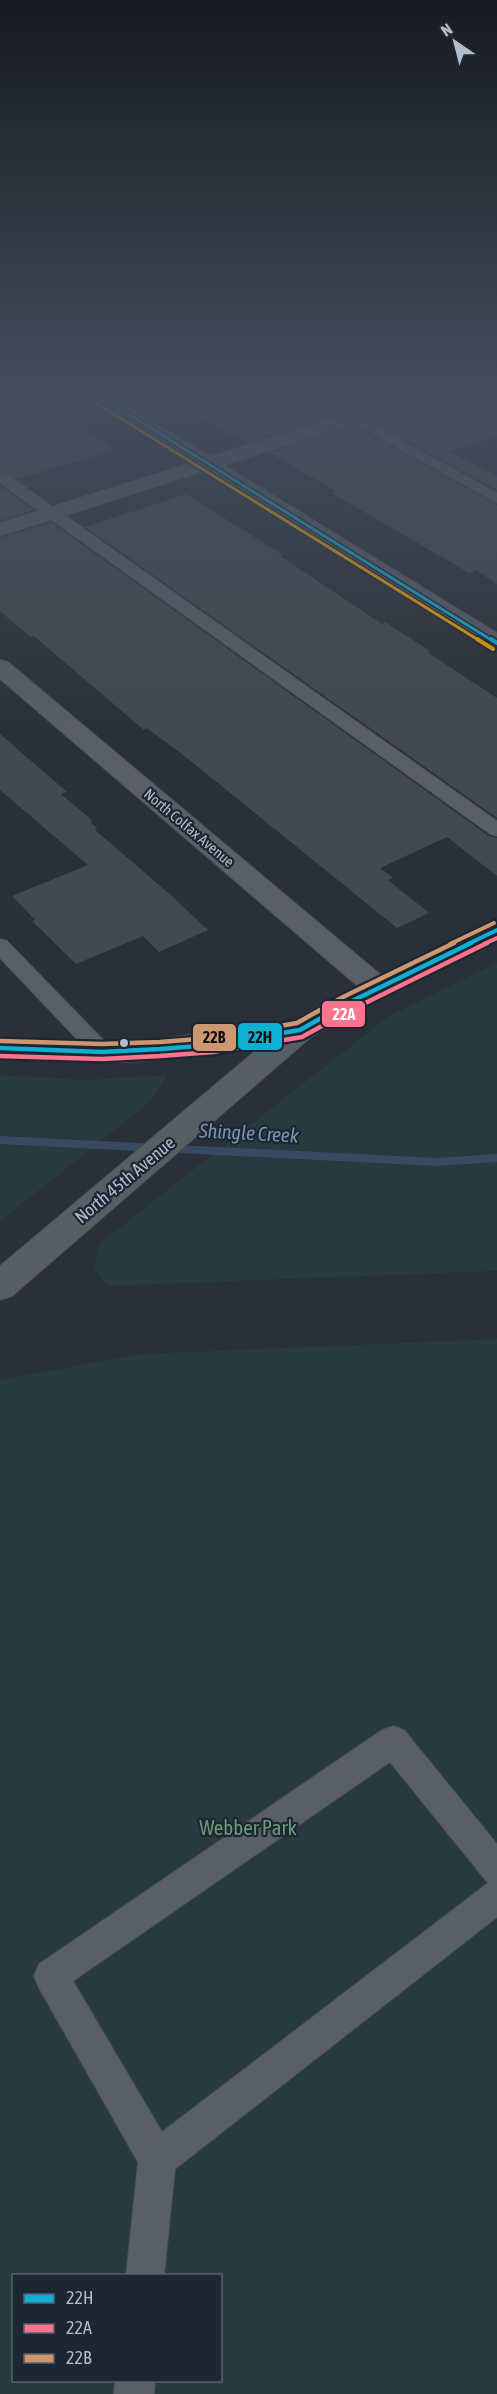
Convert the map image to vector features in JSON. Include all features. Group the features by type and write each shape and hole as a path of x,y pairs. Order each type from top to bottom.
{"street":[{"path":"0,530 66,509"},
{"path":"279,509 497,643"},
{"name":"North Colfax Avenue","path":"0,667 378,988"},
{"name":"North 45th Avenue","path":"0,1286 300,1030 378,988 497,930"},
{"path":"0,1048 102,1052 212,1045 300,1030"}],"lane":[{"path":"46,509 497,830"},
{"path":"0,946 102,1052"},
{"path":"145,2274 157,2159 51,1976 393,1741 497,1870"},
{"path":"157,2159 497,1896"}],"green space":[{"path":"497,963 497,1271 108,1286 94,1268 100,1243 389,1016"},
{"path":"0,1075 84,1080 168,1075 151,1101 0,1221"},
{"name":"Webber Park","path":"497,1339 497,2394 0,2394 0,1380 140,1354"}],"building":[{"path":"0,509 34,510 0,521"},
{"path":"141,509 209,509 283,555 280,556 382,624 385,622 430,651 427,652 497,698 497,818 85,527"},
{"path":"359,509 497,509 497,584 476,570 469,573"},
{"path":"51,522 489,836 497,838 497,876 447,837 380,868 393,878 388,880 429,913 397,928 187,758 147,728 144,730 34,636 31,637 0,611 0,538"},
{"path":"0,734 67,792 61,794 93,821 90,822 97,828 94,829 208,930 159,952 143,936 76,964 32,921 35,920 12,896 88,865 0,790"}],"waterway":[{"name":"Shingle Creek","path":"0,1140 437,1162 497,1158"}],"transit line":[{"path":"267,509 493,649"},
{"name":"22H","path":"281,509 497,643"},
{"name":"22B","path":"0,1041 102,1044 160,1042 211,1038 297,1023 343,997 494,923"},
{"name":"22H","path":"0,1048 102,1052 160,1049 212,1045 300,1030 346,1004 497,930"},
{"name":"22A","path":"0,1056 102,1059 160,1056 213,1052 302,1037 349,1011 497,938"}]}
